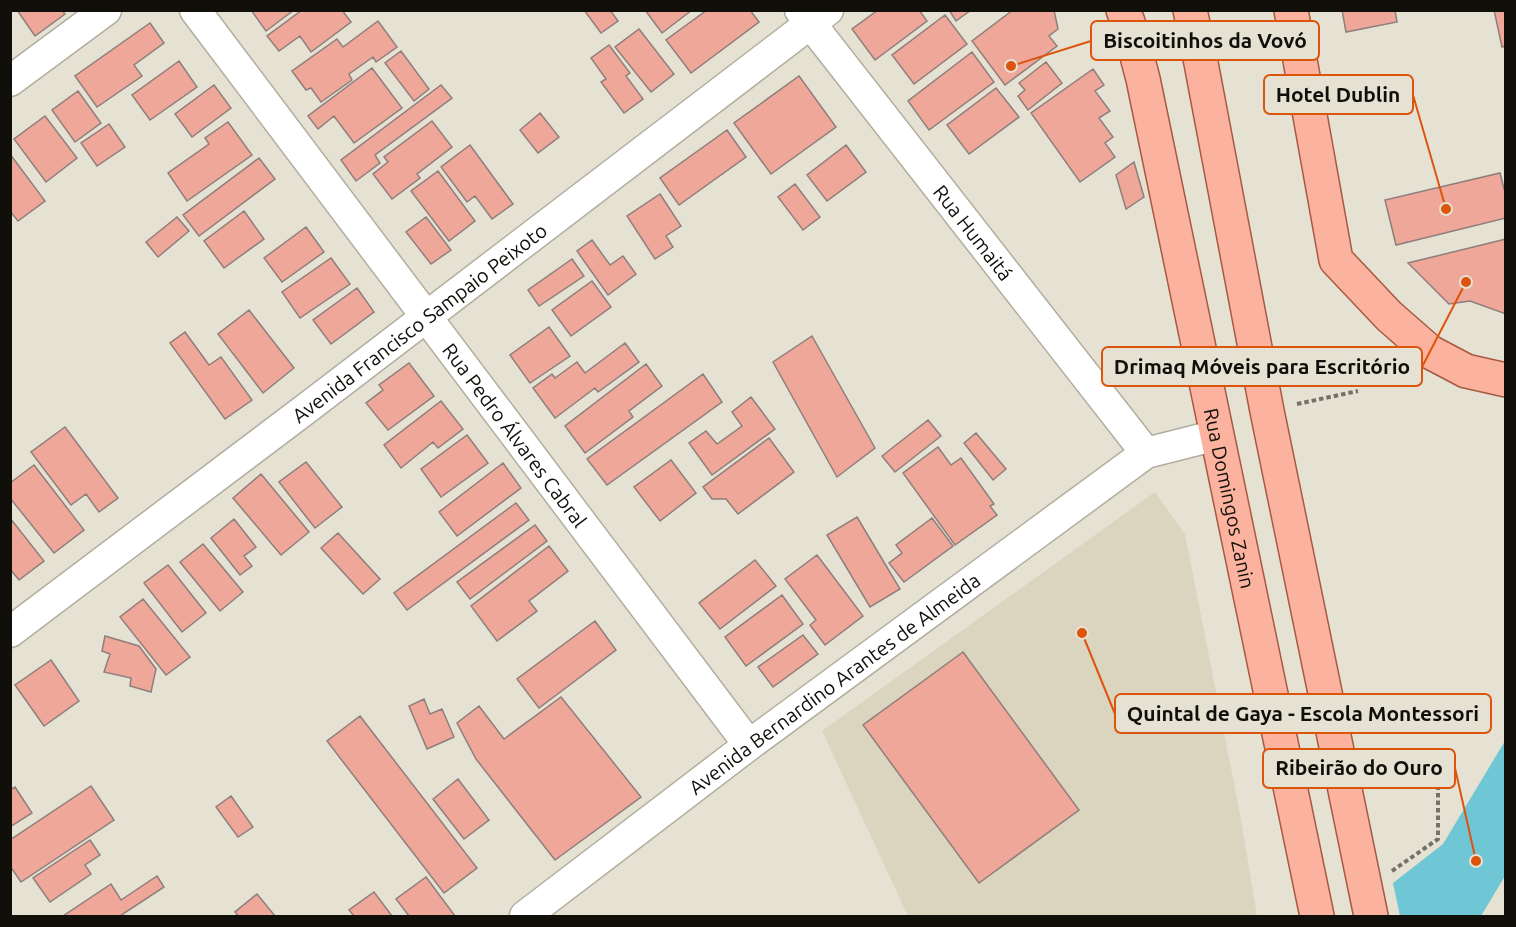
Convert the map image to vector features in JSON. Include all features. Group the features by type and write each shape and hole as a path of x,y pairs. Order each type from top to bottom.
{"main road":[{"name":"Rua Domingos Zanin","path":"1123,10 1143,79 1317,916"},
{"path":"1190,10 1267,411 1369,908"},
{"path":"1197,42 1205,10"},
{"path":"1291,10 1336,260 1389,316 1430,352 1466,370 1506,380"}],"street":[{"path":"10,81 106,10"},
{"name":"Rua Pedro Álvares Cabral","path":"195,10 749,745"},
{"name":"Avenida Francisco Sampaio Peixoto","path":"10,632 298,415 813,15"},
{"name":"Rua Humaitá","path":"813,15 1146,453"},
{"path":"1146,453 1217,435"},
{"name":"Avenida Bernardino Arantes de Almeida","path":"525,916 749,745 1146,453"}],"path":[{"path":"1267,411 1358,391"},
{"path":"1390,872 1438,839 1438,762"}],"shaded area":[{"path":"1155,492 1185,534 1240,814 1257,916 908,916 822,731"}],"water":[{"path":"1505,741 1505,876 1481,916 1400,916 1393,883 1443,844"}],"building":[{"path":"17,10 62,10 65,14 35,36"},
{"path":"251,10 294,10 266,31"},
{"path":"302,10 342,10 351,22 311,52 300,36 279,51 267,36"},
{"path":"584,10 610,10 618,21 601,33"},
{"path":"645,10 692,10 662,33"},
{"path":"707,10 750,10 759,22 691,73 666,40"},
{"path":"878,10 919,10 927,21 875,60 852,29"},
{"path":"949,10 971,10 956,21"},
{"path":"1013,10 1054,10 1058,29 1049,36 1057,46 1005,85 972,41"},
{"path":"1342,10 1395,10 1397,22 1346,32"},
{"path":"1494,10 1506,10 1506,46 1502,47"},
{"path":"945,15 967,44 914,84 892,55"},
{"path":"378,21 397,47 376,62 373,57 349,74 352,80 321,102 311,88 306,90 292,71 337,39 343,47"},
{"path":"150,23 164,43 134,65 142,76 97,107 75,76"},
{"path":"639,29 674,74 651,92 615,47"},
{"path":"609,45 630,73 626,76 643,99 624,113 601,82 606,79 591,58"},
{"path":"401,51 429,89 414,101 385,63"},
{"path":"972,52 994,82 929,130 908,101"},
{"path":"179,61 197,87 150,120 132,95"},
{"path":"1046,62 1062,83 1028,110 1018,96 1025,90 1019,83"},
{"path":"372,68 402,108 354,143 334,116 318,129 308,116"},
{"path":"1093,69 1104,85 1095,91 1110,111 1099,118 1113,137 1105,143 1115,157 1080,182 1031,113"},
{"path":"799,76 836,127 771,174 734,123"},
{"path":"214,85 231,108 192,137 175,114"},
{"path":"441,85 452,98 375,155 380,163 356,181 341,160"},
{"path":"996,88 1019,117 969,154 947,125"},
{"path":"78,91 101,123 75,142 52,110"},
{"path":"540,113 559,137 538,153 520,130"},
{"path":"45,116 77,158 46,182 14,139"},
{"path":"432,121 452,147 417,174 420,178 392,199 373,174 388,162 384,157"},
{"path":"228,122 252,155 187,201 168,173 209,144 205,138"},
{"path":"109,124 125,147 97,166 81,143"},
{"path":"727,130 746,157 679,205 660,178"},
{"path":"470,145 513,204 492,219 475,196 467,202 441,167"},
{"path":"846,145 866,172 827,201 807,175"},
{"path":"10,154 45,201 18,221 10,211"},
{"path":"259,158 275,179 199,236 183,215"},
{"path":"1134,162 1144,197 1126,209 1116,175"},
{"path":"438,171 475,221 449,241 411,191"},
{"path":"1500,173 1506,196 1506,218 1396,245 1385,200"},
{"path":"795,184 820,217 803,230 778,197"},
{"path":"660,194 681,226 666,236 673,247 655,259 627,216"},
{"path":"244,211 264,239 224,268 204,241"},
{"path":"177,217 189,231 158,257 146,242"},
{"path":"426,217 451,250 431,264 406,232"},
{"path":"306,227 324,252 282,282 264,258"},
{"path":"1506,239 1506,314 1470,301 1449,304 1408,263"},
{"path":"592,240 610,265 623,256 636,274 608,295 577,251"},
{"path":"331,258 350,284 300,318 282,292"},
{"path":"572,259 584,276 539,306 528,290"},
{"path":"592,281 611,307 571,336 552,310"},
{"path":"357,288 374,312 331,344 313,320"},
{"path":"249,310 294,368 263,393 218,334"},
{"path":"549,327 570,356 530,383 510,355"},
{"path":"185,332 209,365 221,357 252,400 225,419 170,343"},
{"path":"812,336 875,448 837,477 773,362"},
{"path":"625,343 639,362 598,392 595,388 555,418 533,388 552,374 555,378 577,362 585,373"},
{"path":"409,363 434,396 388,430 366,403 383,390 379,385"},
{"path":"646,364 662,386 629,411 633,417 585,453 565,426"},
{"path":"703,374 722,402 607,485 587,459"},
{"path":"751,397 775,429 712,475 689,443 706,431 717,444 742,426 732,412"},
{"path":"441,401 463,429 438,448 433,442 401,468 384,445"},
{"path":"928,420 941,436 895,472 882,456"},
{"path":"65,427 118,498 99,512 86,494 71,505 31,452"},
{"path":"976,433 1006,469 993,480 964,443"},
{"path":"467,435 488,463 441,497 421,469"},
{"path":"769,438 794,472 738,514 726,499 712,499 703,487"},
{"path":"938,447 951,465 961,458 994,504 990,506 997,515 955,545 903,473"},
{"path":"671,460 696,493 660,521 634,487"},
{"path":"306,462 342,507 315,528 279,482"},
{"path":"503,463 521,488 457,536 439,512"},
{"path":"34,465 84,530 54,553 10,498 10,483"},
{"path":"261,474 309,532 281,555 233,498"},
{"path":"516,503 529,520 407,610 394,593"},
{"path":"857,517 900,589 870,607 827,535"},
{"path":"10,518 44,561 19,580 10,569"},
{"path":"932,518 953,546 904,582 889,563 902,553 896,545"},
{"path":"234,519 256,547 244,556 252,566 240,575 211,538"},
{"path":"535,525 547,541 470,599 457,582"},
{"path":"338,533 380,579 363,594 321,548"},
{"path":"203,544 243,592 220,611 180,562"},
{"path":"549,546 568,571 529,601 537,611 497,641 471,606"},
{"path":"817,555 863,616 825,645 810,625 816,620 785,579"},
{"path":"755,560 776,586 720,629 699,603"},
{"path":"168,565 206,613 182,632 144,583"},
{"path":"782,595 803,624 746,666 725,637"},
{"path":"143,599 190,657 166,675 120,617"},
{"path":"595,621 616,650 539,708 517,679"},
{"path":"803,635 818,654 773,687 758,667"},
{"path":"105,636 139,646 156,669 151,692 130,686 131,678 104,672 110,654 102,651"},
{"path":"963,652 1079,810 979,883 863,725"},
{"path":"51,660 79,701 44,726 15,685"},
{"path":"561,697 641,797 555,860 476,759 457,723 479,706 504,739"},
{"path":"424,699 430,714 442,709 454,737 427,749 409,706"},
{"path":"360,716 477,868 444,893 327,741"},
{"path":"458,779 489,820 464,839 433,799"},
{"path":"91,786 114,820 21,882 10,866 10,840"},
{"path":"15,787 32,813 10,827 10,790"},
{"path":"231,796 253,827 238,837 216,807"},
{"path":"90,840 100,855 85,865 91,874 50,902 33,878"},
{"path":"157,876 164,887 120,916 63,916 111,884 121,900"},
{"path":"426,877 455,916 409,916 396,899"},
{"path":"374,892 392,916 354,916 349,910"},
{"path":"257,894 275,916 238,916 235,912"}],"place":[{"name":"Biscoitinhos da Vovó","path":"1011,66"},
{"name":"Hotel Dublin","path":"1446,209"},
{"name":"Drimaq Móveis para Escritório","path":"1466,282"},
{"name":"Quintal de Gaya - Escola Montessori","path":"1082,633"},
{"name":"Ribeirão do Ouro","path":"1476,861"}]}
